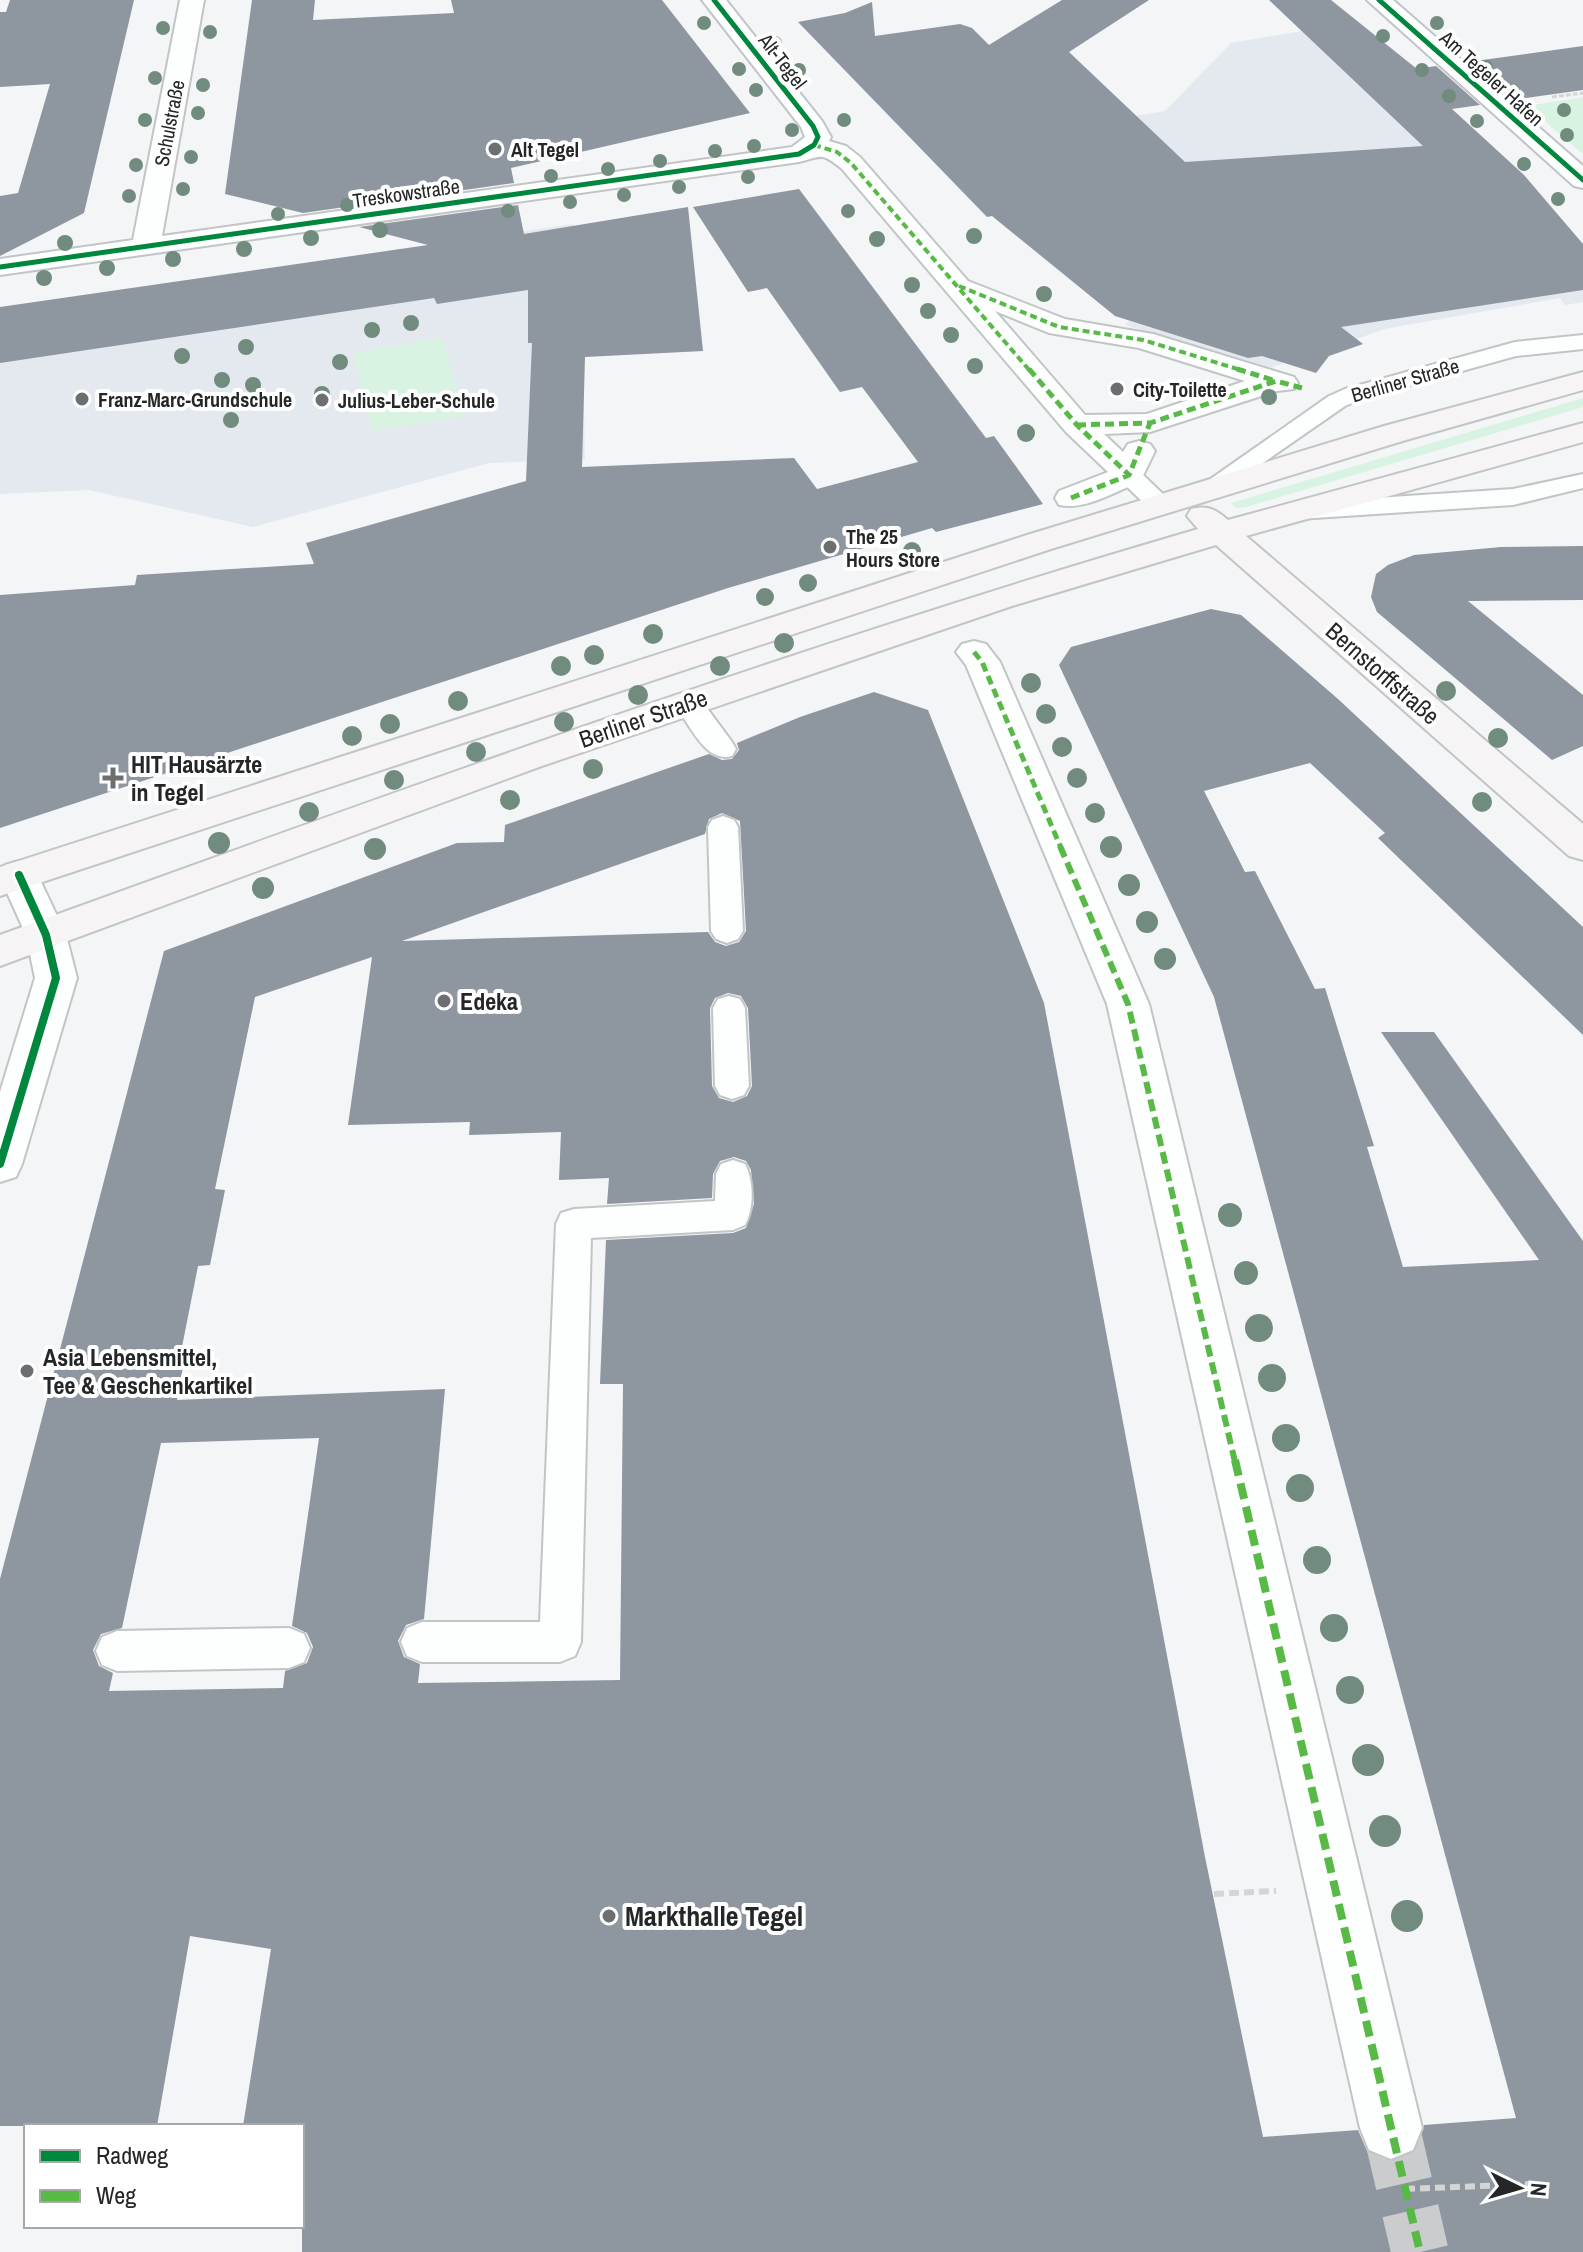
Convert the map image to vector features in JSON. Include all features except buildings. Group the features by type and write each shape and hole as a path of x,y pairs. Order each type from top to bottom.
{"main road":[{"name":"Berliner Straße","path":"10,878 888,590 1183,498 1583,381"},
{"name":"Berliner Straße","path":"0,951 526,758 1000,598 1294,511 1583,432"},
{"name":"Bernstorffstraße","path":"1183,498 1583,846"}],"street":[{"name":"Schulstraße","path":"146,246 192,0"},
{"name":"Alt-Tegel","path":"714,0 813,126 818,137 814,145"},
{"name":"Am Tegeler Hafen","path":"1379,0 1583,180"},
{"name":"Treskowstraße","path":"0,267 799,154 814,145"},
{"path":"814,145 837,152 851,163 1077,425 1129,475"},
{"path":"956,285 1059,327 1143,340 1289,384 1150,423 1077,425"},
{"path":"1071,498 1129,475 1150,423"},
{"path":"974,652 982,662 1128,1004 1391,2128"},
{"path":"0,1164 56,978 46,935 10,878"}],"lane":[{"name":"Berliner Straße","path":"1183,498 1353,394 1515,349 1583,342"},
{"path":"1129,475 1183,498"},
{"name":"Berliner Straße","path":"1294,511 1513,497 1583,481"},
{"path":"688,703 722,749"},
{"path":"723,827 727,931"},
{"path":"729,1008 732,1086"},
{"path":"422,1642 560,1642 574,1224 733,1215 733,1174"},
{"path":"117,1651 289,1648"}],"path":[{"path":"1543,98 1583,93"},
{"path":"1405,2189 1534,2184"}],"shaded area":[{"path":"1356,22 1583,244 1583,302 1565,305 1560,298 1384,329 1357,339 1363,344 1329,356 1284,363 1264,370 1125,325 1143,304 1129,117 1165,111 1231,43"},
{"path":"573,224 583,357 585,459 489,463 253,527 89,490 0,494 0,309"}],"green space":[{"path":"1583,97 1583,154 1527,106"},
{"path":"442,338 466,416 372,431 353,352"},
{"path":"1583,398 1583,407 1246,507 1236,508 1231,503"}],"tunnel":[{"path":"1391,2128 1420,2252"}],"marked path":[{"path":"814,145 837,152 851,163 1077,425 1129,475"},
{"path":"959,286 1059,327 1143,340 1276,381"},
{"path":"1077,425 1150,423 1276,381 1302,388"},
{"path":"1071,498 1129,475 1150,423"},
{"path":"974,652 982,662 1128,1004 1420,2252"}],"cycle path":[{"path":"0,267 799,154 814,145 818,137 813,126 714,0"},
{"path":"1379,0 1583,180"},
{"path":"0,1164 56,978 46,935 19,875"}],"place":[{"name":"Alt Tegel","path":"495,149"},
{"name":"City-Toilette","path":"1117,389"},
{"name":"Franz-Marc-Grundschule","path":"82,399"},
{"name":"Julius-Leber-Schule","path":"322,400"},
{"name":"The 25 Hours Store","path":"830,547"},
{"name":"HIT Hausärzte in Tegel","path":"113,778"},
{"name":"Edeka","path":"444,1001"},
{"name":"Asia Lebensmittel, Tee & Geschenkartikel","path":"27,1371"},
{"name":"Markthalle Tegel","path":"609,1916"}]}
